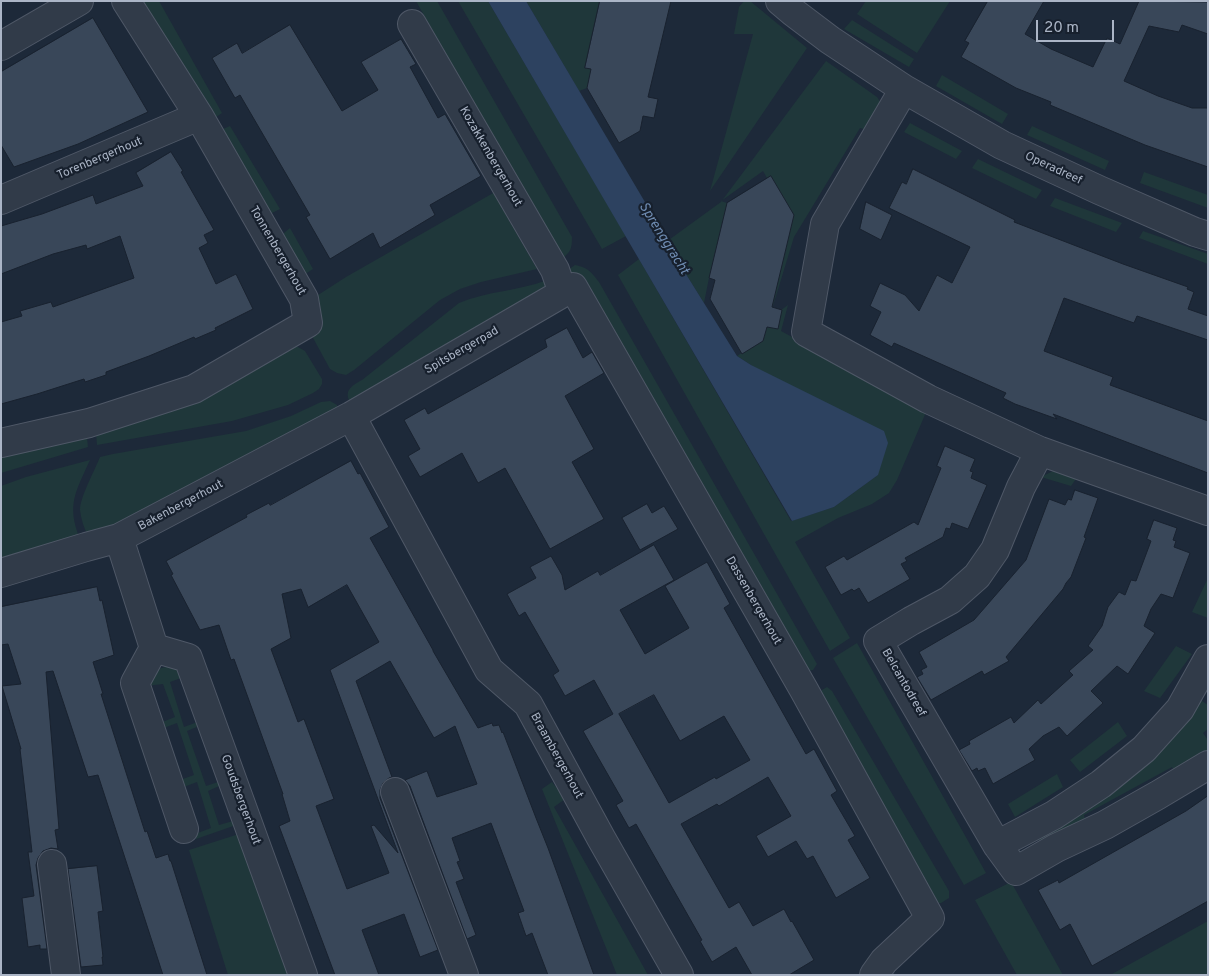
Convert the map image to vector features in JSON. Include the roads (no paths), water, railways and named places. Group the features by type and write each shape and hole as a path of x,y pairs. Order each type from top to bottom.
{"street":[{"path":"1,46 79,1"},
{"name":"Tonnenbergerhout","path":"1,443 88,423 194,389 308,323 304,298 199,116 126,1"},
{"name":"Operadreef","path":"780,1 830,40 904,89 1002,145 1099,190 1208,236"},
{"name":"Kozakkenbergerhout","path":"412,24 568,290"},
{"path":"904,89 825,224 806,332 928,399 1040,451 1208,511"},
{"name":"Torenbergerhout","path":"1,200 199,116"},
{"name":"Spitsbergerpad","path":"351,416 568,290"},
{"name":"Dassenbergerhout","path":"568,290 804,690 930,918 884,961 874,975"},
{"name":"Bakenbergerhout","path":"1,572 119,538 351,416"},
{"name":"Braambergerhout","path":"351,416 489,670 528,704 679,975"},
{"name":"Belcantodreef","path":"1040,451 1021,487 995,550 977,576 950,600 878,640 997,845 1016,871 1056,848 1105,825 1151,800 1208,764"},
{"path":"119,538 154,648 136,683 184,829"},
{"name":"Goudsbergerhout","path":"154,648 188,658 303,975"},
{"path":"997,845 1054,815 1101,784 1144,749 1180,709 1208,658"},
{"path":"394,792 464,975"},
{"path":"52,864 66,975"}],"water":[{"name":"Sprenggracht","path":"488,1 526,1 655,219 666,242 737,356 751,365 884,431 888,443 878,475 834,507 792,521"}]}
